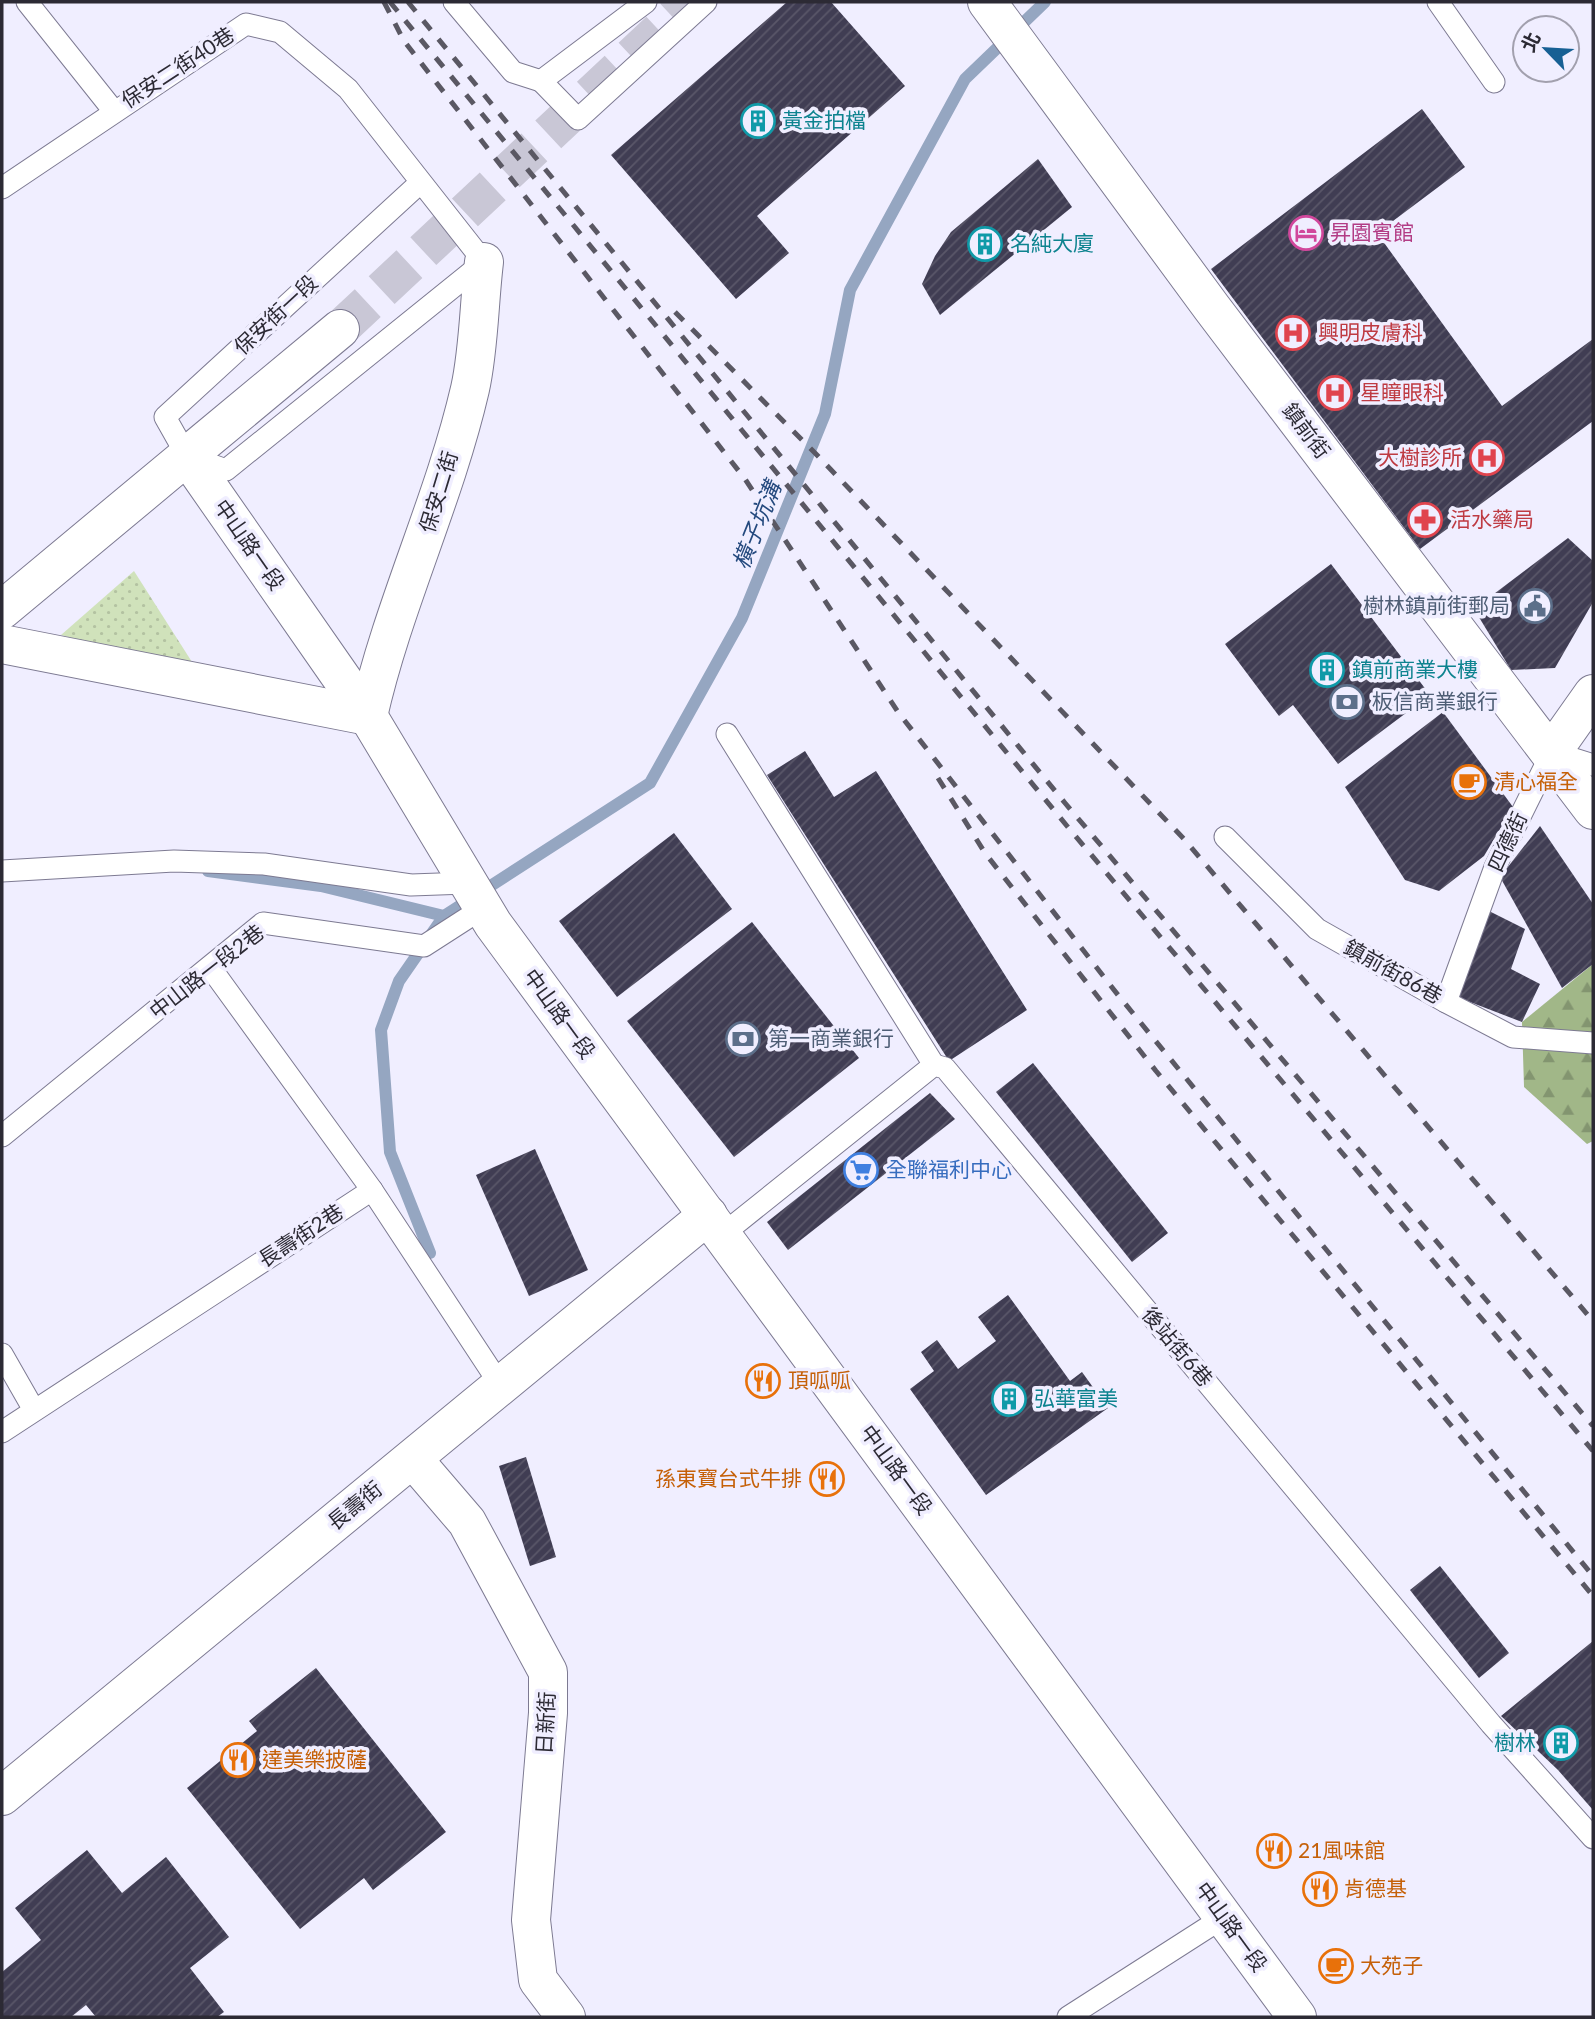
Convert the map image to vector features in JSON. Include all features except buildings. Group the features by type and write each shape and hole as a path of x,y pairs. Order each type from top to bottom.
{"street":[{"name":"鎮前街","path":"1004,24 1212,308 1552,752 1593,810"},
{"name":"保安二街","path":"368,716 381,659 432,516 470,388 484,262"},
{"path":"2,610 340,329"},
{"name":"中山路一段","path":"187,456 368,716 481,905 1297,2017"},
{"path":"2,644 368,716"},
{"name":"四德街","path":"1552,752 1593,694"},
{"name":"長壽街","path":"2,1796 501,1386 716,1224"},
{"name":"日新街","path":"413,1458 467,1522 548,1672 548,1713 531,1920 538,1980 566,2017"}],"lane":[{"path":"27,2 113,110"},
{"path":"453,2 513,72 541,81 578,119 706,2"},
{"path":"541,81 646,2"},
{"path":"1438,2 1494,82"},
{"name":"保安二街40巷","path":"2,188 113,110 246,24 280,32 348,89 484,262"},
{"name":"保安街一段","path":"187,456 165,417 421,182"},
{"path":"187,456 226,470 484,262"},
{"path":"716,1224 934,1066 727,734"},
{"path":"1552,752 1593,765"},
{"name":"四德街","path":"1446,1002 1495,867 1552,752"},
{"name":"鎮前街86巷","path":"1225,837 1317,929 1446,1002 1513,1037 1593,1043"},
{"path":"2,871 174,861 264,864 411,885 481,905"},
{"name":"中山路一段2巷","path":"2,1136 263,923 424,946 481,905"},
{"path":"210,967 372,1190 501,1386"},
{"name":"後站街6巷","path":"934,1066 945,1068 1491,1724 1593,1838"},
{"name":"長壽街2巷","path":"2,1432 372,1190"},
{"path":"2,1354 34,1410"},
{"path":"1069,2017 1224,1917"}],"green space":[{"path":"134,571 199,673 61,635"},
{"path":"1593,964 1593,1141 1587,1144 1524,1087 1522,1022"}],"waterway":[{"name":"橫子坑溝","path":"430,1253 390,1152 381,1030 399,981 444,916 650,783 742,618 825,414 850,290 965,79 1045,2"},
{"path":"208,871 321,886 444,916"}],"tunnel":[{"path":"340,329 690,2"}],"railway":[{"path":"384,2 404,41 745,479 898,712 1118,995 1593,1576"},
{"path":"390,2 1067,826 1593,1451"},
{"path":"408,2 1065,803 1593,1426"},
{"path":"675,312 815,453 1184,839 1593,1321"},
{"path":"938,778 985,853 1156,1071 1593,1596"}],"place":[{"name":"黃金拍檔","path":"758,121"},
{"name":"昇園賓館","path":"1306,233"},
{"name":"名純大廈","path":"985,244"},
{"name":"興明皮膚科","path":"1293,333"},
{"name":"星瞳眼科","path":"1335,393"},
{"name":"大樹診所","path":"1487,458"},
{"name":"活水藥局","path":"1425,520"},
{"name":"樹林鎮前街郵局","path":"1535,606"},
{"name":"鎮前商業大樓","path":"1327,670"},
{"name":"板信商業銀行","path":"1347,702"},
{"name":"清心福全","path":"1469,782"},
{"name":"第一商業銀行","path":"743,1039"},
{"name":"全聯福利中心","path":"861,1170"},
{"name":"頂呱呱","path":"763,1381"},
{"name":"弘華富美","path":"1009,1399"},
{"name":"孫東寶台式牛排","path":"827,1479"},
{"name":"樹林","path":"1561,1743"},
{"name":"達美樂披薩","path":"238,1760"},
{"name":"21風味館","path":"1274,1851"},
{"name":"肯德基","path":"1320,1889"},
{"name":"大苑子","path":"1336,1966"}]}
